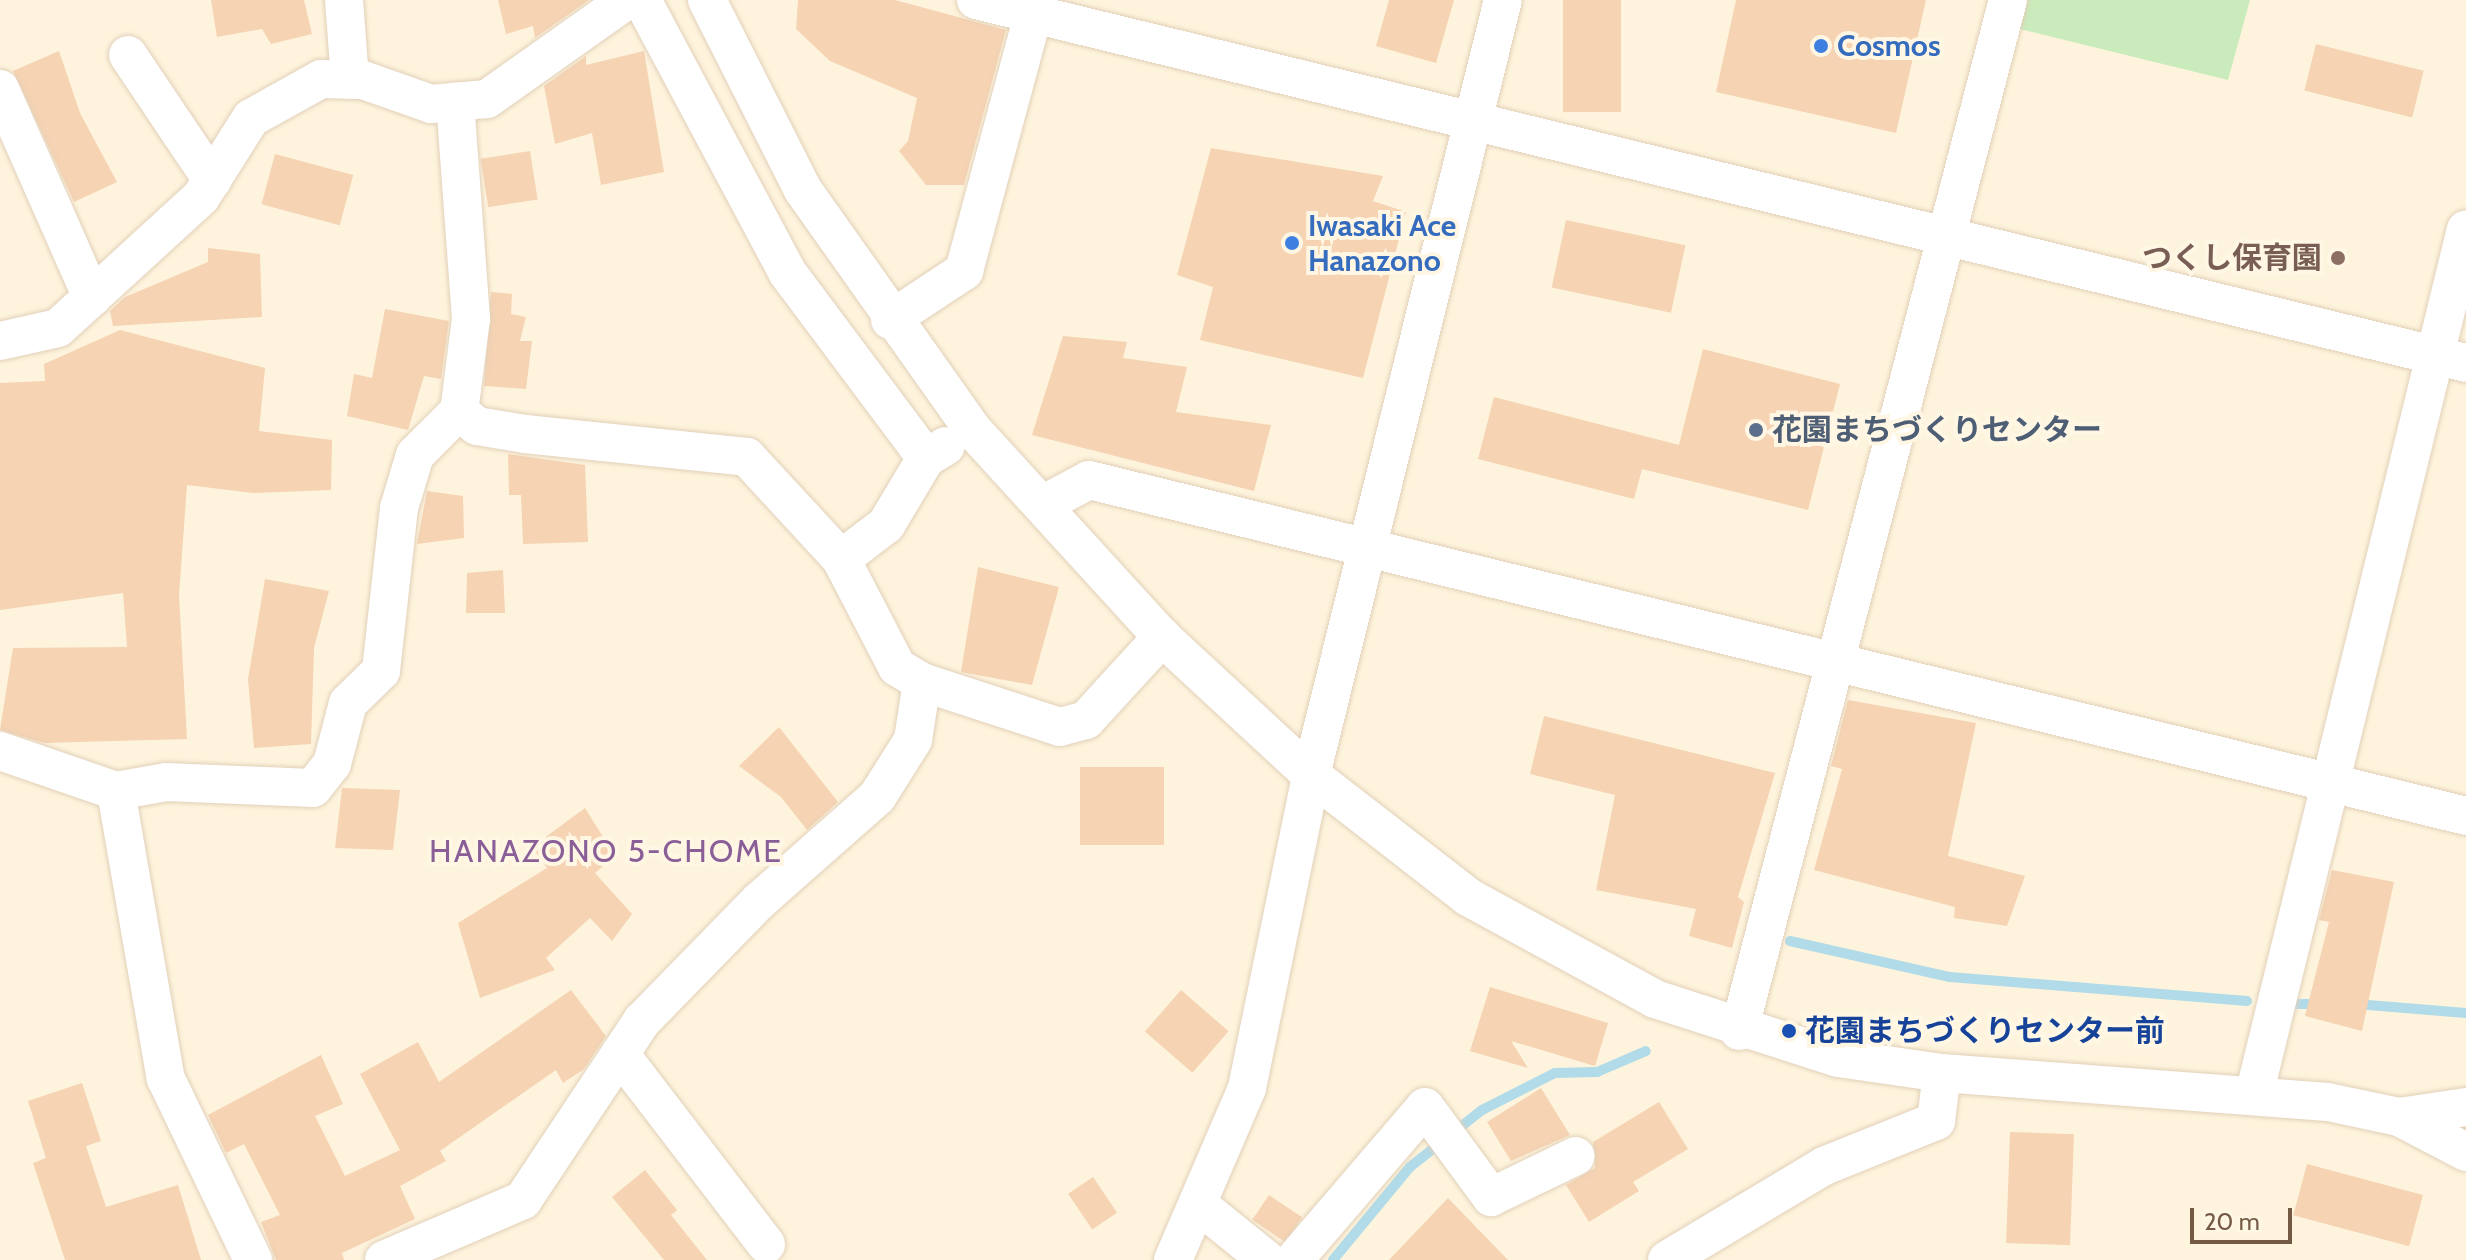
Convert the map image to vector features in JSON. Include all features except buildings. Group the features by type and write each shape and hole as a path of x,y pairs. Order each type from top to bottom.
{"street":[{"path":"344,0 350,80"},
{"path":"0,341 58,328 212,180 251,118 321,79 350,80 431,104 487,99 627,0"},
{"path":"642,0 787,272 926,458"},
{"path":"707,0 803,190 890,320 972,429 1162,637 1311,775 1468,897 1655,999 1739,1031 1838,1058 1942,1073 2255,1091 2399,1117 2466,1152"},
{"path":"976,0 1036,7 1471,123 2451,360"},
{"path":"1173,1260 1200,1206 1247,1088 1311,775 1503,0"},
{"path":"1739,1031 1833,660 2008,0"},
{"path":"890,320 964,271 1036,7"},
{"path":"128,55 212,180"},
{"path":"0,89 92,298"},
{"path":"0,751 116,791 166,782 313,788 332,764 348,703 381,671 399,508 415,455 459,411 471,319 455,102"},
{"path":"2255,1091 2333,784 2451,360 2466,229"},
{"path":"459,411 477,426 525,434 747,457 783,488 841,559 897,667 922,682 1060,727 1086,720 1162,637"},
{"path":"841,559 886,525 926,458 972,429"},
{"path":"1042,505 1089,480 2466,816"},
{"path":"384,1260 523,1200 620,1054 720,939 877,797 913,740 922,682"},
{"path":"116,791 166,1079 253,1260"},
{"path":"620,1054 766,1244"},
{"path":"1667,1260 1824,1166 1936,1121 1942,1073"},
{"path":"1294,1260 1425,1107 1491,1197 1576,1156"},
{"path":"2399,1117 2466,1107"},
{"path":"1200,1206 1267,1260"}],"green space":[{"path":"2028,0 2250,0 2228,80 2020,29"}],"waterway":[{"path":"1790,941 1950,977 2247,1001"},
{"path":"2295,1004 2320,1004"},
{"path":"2356,1004 2466,1013"},
{"path":"1333,1260 1410,1167 1482,1110 1555,1073 1597,1072 1646,1051"}],"place":[{"name":"Cosmos","path":"1821,46"},
{"name":"Iwasaki Ace Hanazono","path":"1292,243"},
{"name":"つくし保育園","path":"2338,258"},
{"name":"花園まちづくりセンター","path":"1756,430"},
{"name":"花園まちづくりセンター前","path":"1789,1031"}],"district":[{"name":"HANAZONO 5-CHOME","path":"606,851"}]}
